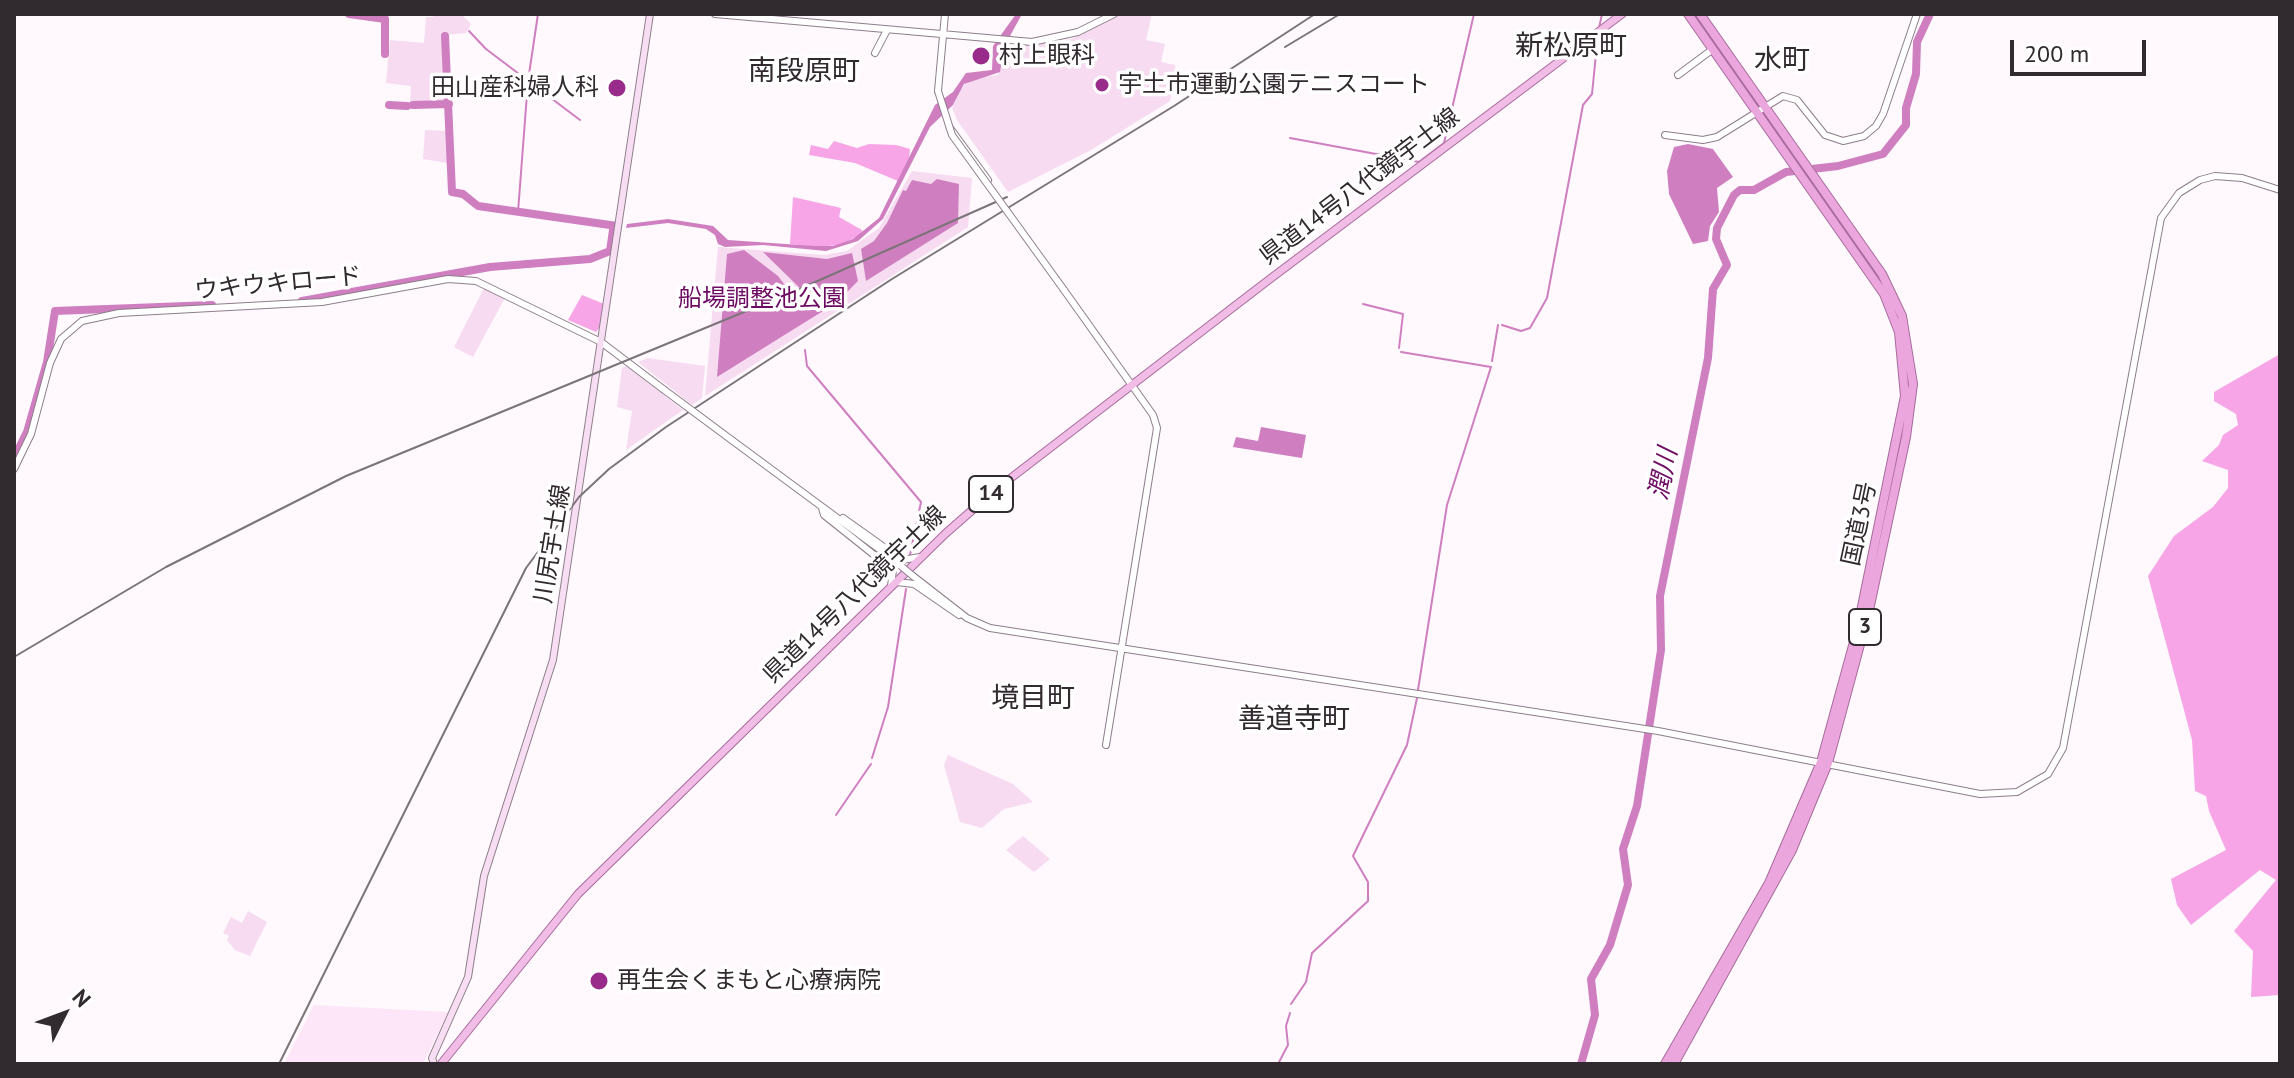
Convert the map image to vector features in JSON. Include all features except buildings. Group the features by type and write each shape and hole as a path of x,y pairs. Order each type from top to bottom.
{"highway":[{"name":"国道3号","path":"1674,1064 1792,850 1824,763 1868,615 1906,437 1913,384 1908,340 1891,290 1805,160 1688,14"},
{"name":"国道3号","path":"1665,1064 1769,883 1824,763 1855,643 1890,481 1900,430 1904,371 1899,332 1884,294 1794,163 1700,14"}],"main road":[{"name":"川尻宇土線","path":"432,1062 468,977 484,876 553,660 650,14"},
{"name":"県道14号八代鏡宇土線","path":"441,1064 578,894 920,557 994,491 1622,14"}],"street":[{"path":"715,14 1032,42 1068,35 1114,14"},
{"path":"945,14 938,91 946,123 1133,386 1153,415 1157,428 1106,745"},
{"path":"1665,135 1710,139 1778,97 1793,97 1825,135 1848,141 1864,136 1880,121 1917,14"},
{"path":"875,53 887,30"},
{"path":"1678,75 1713,49"},
{"path":"946,123 997,193"},
{"path":"822,507 890,557 913,580 967,618 990,628 1658,731 1996,794 2028,788 2052,768 2063,748 2069,723 2161,218 2179,193 2200,180 2215,176 2242,178 2280,190"},
{"name":"ウキウキロード","path":"14,469 31,434 53,353 72,327 98,316 322,302 448,279 476,281 601,342 822,507"},
{"path":"822,507 824,515 893,570 891,586"},
{"path":"832,515 855,526 902,560 920,557"},
{"path":"891,586 900,581 913,580"}],"shaded area":[{"path":"1016,14 1022,14 1004,47 1000,72 964,84 953,105 930,127 883,219 858,241 826,251 763,245 725,247 718,244 715,235 706,229 668,223 626,228 627,224 668,219 713,226 728,240 833,246 853,239 879,218 935,105 953,92 966,73 992,70 993,46"},
{"path":"834,141 857,148 869,144 896,145 910,149 909,158 898,181 855,163 809,155 811,145 828,149"},
{"path":"1688,144 1713,149 1733,177 1717,188 1719,212 1710,226 1708,241 1693,244 1669,194 1667,171 1674,147"},
{"path":"937,179 959,184 958,223 866,281 861,249 874,241 912,180 931,184"},
{"path":"793,197 841,208 839,217 862,230 861,235 839,245 817,247 790,244"},
{"path":"744,250 778,276 801,306 823,311 717,377 727,254"},
{"path":"763,252 827,259 852,253 858,281 837,302 809,297"},
{"path":"582,295 604,304 600,327 596,332 568,320"},
{"path":"2280,354 2280,995 2251,997 2253,951 2234,931 2276,880 2260,870 2191,925 2177,905 2171,879 2226,850 2206,796 2195,791 2192,740 2148,576 2174,536 2213,507 2228,488 2228,470 2202,461 2219,445 2223,435 2238,425 2236,414 2214,401 2214,392"},
{"path":"1261,427 1306,435 1302,458 1233,447 1236,437 1258,441"},
{"path":"314,1005 448,1012 423,1064 284,1064"}],"green space":[{"path":"434,14 461,14 471,24 466,33 443,35 446,102 410,103 411,86 386,83 390,40 424,43 426,17 433,17"},
{"path":"1121,14 1152,14 1146,40 1165,44 1161,62 1175,65 1170,101 1091,150 1008,192 957,120 952,108 961,90 967,82 976,78 998,75 1005,47 1072,39"},
{"path":"425,130 447,131 447,163 423,159"},
{"name":"船場調整池公園","path":"912,171 972,178 968,227 705,396 718,247 823,255 847,251 879,228"},
{"path":"484,288 506,296 473,357 454,347"},
{"path":"648,358 705,366 702,398 692,405 638,362"},
{"path":"626,366 683,410 626,450 632,411 617,407 622,368"},
{"path":"948,755 1013,784 1033,802 1004,809 982,828 960,822 944,765"},
{"path":"1023,836 1050,859 1034,872 1006,850"},
{"path":"248,911 267,922 250,956 235,950 227,940 229,936 223,933 231,917 242,923"}],"waterway":[{"path":"349,14 385,19 385,54"},
{"path":"518,212 528,81 538,14"},
{"path":"1290,138 1419,162 1444,143 1474,14"},
{"path":"1599,28 1602,14"},
{"name":"潤川","path":"1581,1064 1595,1015 1591,979 1610,945 1628,885 1623,849 1637,806 1661,650 1660,596 1708,358 1713,289 1727,265 1716,239 1717,228 1734,195 1740,190 1754,190 1786,172 1838,166 1883,154 1906,125 1906,108 1916,74 1917,42 1930,14"},
{"path":"469,31 486,49 580,120"},
{"path":"1502,325 1521,331 1530,328 1547,298 1583,105 1592,94 1598,34"},
{"path":"445,36 452,192 463,194 478,206 617,226"},
{"path":"413,105 449,104"},
{"path":"389,105 407,106"},
{"path":"302,301 490,267 590,259 610,251 613,230"},
{"path":"1363,304 1403,314 1399,348"},
{"path":"14,458 27,432 47,362 55,311 212,305"},
{"path":"1492,361 1498,325"},
{"path":"805,350 807,366 921,502 910,555"},
{"path":"1401,352 1491,367 1447,505 1418,690"},
{"path":"872,758 888,707 906,589"},
{"path":"1291,1004 1306,982 1312,953 1368,901 1368,882 1353,856 1407,745 1417,698"},
{"path":"836,815 871,764"},
{"path":"1278,1064 1288,1045 1286,1026 1290,1013"}],"railway":[{"path":"279,1064 526,568 579,497 609,469 666,427 892,279 1174,106 1315,14"},
{"path":"1285,47 1340,14"},
{"path":"14,657 166,567 346,476 795,291 1007,197"}],"place":[{"name":"村上眼科","path":"981,56"},
{"name":"宇土市運動公園テニスコート","path":"1102,85"},
{"name":"田山産科婦人科","path":"617,88"},
{"name":"再生会くまもと心療病院","path":"599,981"}],"district":[{"name":"新松原町","path":"1571,47"},
{"name":"水町","path":"1782,61"},
{"name":"南段原町","path":"804,72"},
{"name":"境目町","path":"1033,699"},
{"name":"善道寺町","path":"1294,720"}]}
